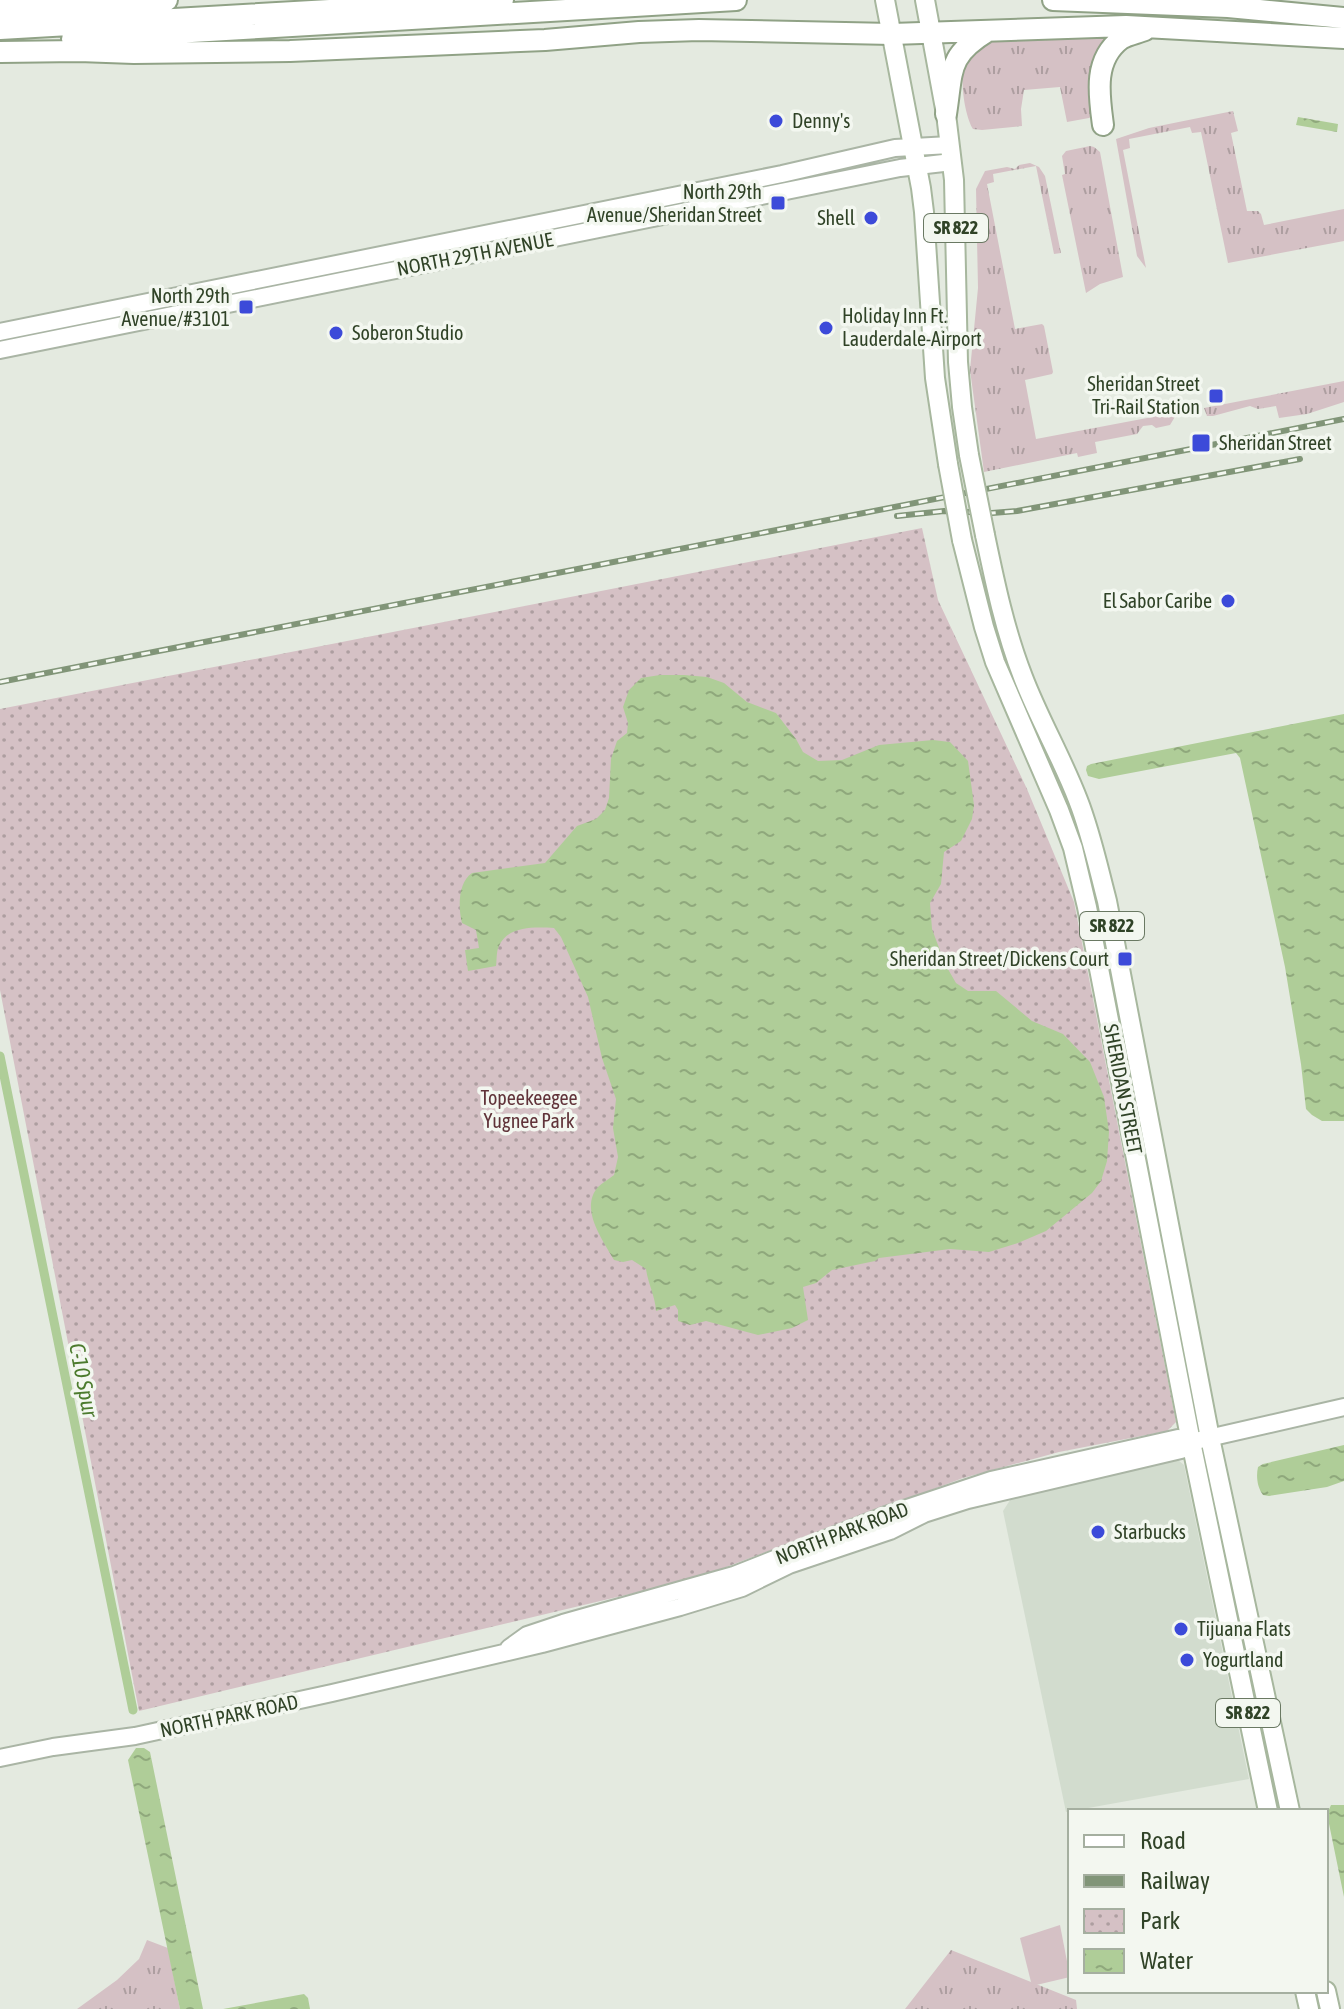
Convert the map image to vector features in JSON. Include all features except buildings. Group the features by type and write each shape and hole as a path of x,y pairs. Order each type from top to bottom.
{"highway":[{"path":"0,10 167,0"},
{"path":"0,29 503,0"},
{"path":"0,43 736,0"},
{"path":"1053,0 1228,7 1344,18"},
{"path":"1300,0 1344,5"},
{"path":"0,52 304,51 699,30 892,34 1126,26 1344,38"},
{"path":"1103,125 1099,92 1102,64 1108,52 1122,39 1149,29"},
{"path":"946,114 957,58 967,45 988,31"}],"main road":[{"name":"SHERIDAN STREET","path":"885,0 918,166 935,378 962,540 995,662 1073,848 1268,1809"},
{"name":"SHERIDAN STREET","path":"925,0 951,154 962,407 985,535 1004,622 1036,710 1078,801 1093,843 1107,901 1210,1438 1289,1808"},
{"path":"1263,1788 1276,1794 1289,1808"}],"street":[{"name":"NORTH 29TH AVENUE","path":"0,332 782,174 895,148 914,147 951,154"},
{"name":"NORTH 29TH AVENUE","path":"0,350 918,166 951,154"},
{"name":"NORTH PARK ROAD","path":"0,1758 135,1736 542,1644 742,1588 789,1565 890,1531 924,1514 968,1500 1181,1450 1191,1442 1344,1407"}],"shaded area":[{"path":"1178,1460 1184,1465 1249,1779 1068,1809 1066,1812 1003,1511 1014,1494"}],"green space":[{"path":"1114,34 1092,116 1067,122 1060,87 1024,90 1022,126 973,129 964,98 963,71 984,38"},
{"path":"1233,111 1238,131 1231,133 1247,211 1258,211 1264,225 1344,209 1344,241 1228,263 1201,132 1192,133 1190,127 1129,139 1130,148 1123,150 1146,268 1137,256 1116,139 1149,128"},
{"path":"1090,146 1100,152 1123,277 1100,284 1086,293 1062,175 1065,174 1062,156 1066,151"},
{"path":"1030,163 1039,167 1045,176 1061,253 1054,254 1036,166 993,174 994,182 987,184 1015,329 1044,326 1053,372 1025,380 1036,439 1176,415 1170,425 1156,428 1143,426 1137,434 1095,442 1097,453 1078,457 1077,453 984,472 970,370 978,288 976,189 985,171 1007,167 1015,169"},
{"path":"1344,381 1344,402 1307,414 1279,418 1276,406 1258,409 1250,406 1207,416 1204,408"},
{"name":"Topeekeegee Yugnee Park","path":"922,528 938,600 1027,789 1074,902 1176,1422 1167,1431 1059,1452 963,1478 697,1578 139,1711 0,990 0,709"},
{"path":"1060,1925 1068,1977 1032,1986 1020,1938"},
{"path":"147,1940 168,1948 180,2009 77,2009 117,1980 139,1959"},
{"path":"951,1950 1076,2000 1077,2009 905,2009"}],"water":[{"path":"1298,117 1338,124 1337,132 1296,125"},
{"path":"660,675 707,677 724,683 747,702 776,713 803,752 818,761 842,760 879,745 933,740 950,742 968,761 974,805 972,819 961,841 944,852 941,884 930,903 932,929 945,964 956,983 968,991 996,991 1032,1021 1063,1034 1090,1062 1104,1097 1109,1132 1107,1161 1101,1181 1092,1193 1046,1231 989,1252 950,1249 879,1258 832,1270 816,1283 803,1287 808,1320 792,1328 758,1335 706,1321 690,1325 678,1321 675,1305 656,1311 646,1269 632,1260 614,1260 599,1234 591,1205 598,1187 614,1175 618,1157 613,1128 616,1099 602,1058 588,997 554,928 523,929 509,934 498,948 496,966 468,971 465,950 479,948 476,930 462,923 460,896 464,882 472,873 545,863 577,826 596,819 605,810 609,798 611,759 617,741 627,733 628,723 623,707 629,690 641,678"},
{"path":"1344,714 1344,1121 1322,1121 1306,1109 1285,967 1240,758 1236,753 1099,779 1088,776 1086,770 1091,764"},
{"path":"1344,1445 1344,1481 1327,1487 1269,1496 1261,1492 1257,1474 1258,1467 1263,1464"},
{"path":"136,1748 150,1752 203,2009 180,2009 128,1760"},
{"path":"1331,1805 1344,1805 1344,1897 1328,1819"},
{"path":"304,1994 310,2009 223,2009"}],"waterway":[{"name":"C-10 Spur","path":"0,1056 133,1710"}],"railway":[{"path":"0,682 1344,419"},
{"path":"897,516 944,511 1017,511 1300,459"}],"place":[{"name":"Denny's","path":"776,121"},
{"name":"North 29th Avenue/Sheridan Street","path":"778,203"},
{"name":"Shell","path":"871,218"},
{"name":"North 29th Avenue/#3101","path":"246,307"},
{"name":"Holiday Inn Ft. Lauderdale-Airport","path":"826,328"},
{"name":"Soberon Studio","path":"336,333"},
{"name":"Sheridan Street Tri-Rail Station","path":"1216,396"},
{"name":"Sheridan Street","path":"1201,443"},
{"name":"El Sabor Caribe","path":"1228,601"},
{"name":"Sheridan Street/Dickens Court","path":"1125,959"},
{"name":"Starbucks","path":"1098,1532"},
{"name":"Tijuana Flats","path":"1181,1629"},
{"name":"Yogurtland","path":"1187,1660"}]}
